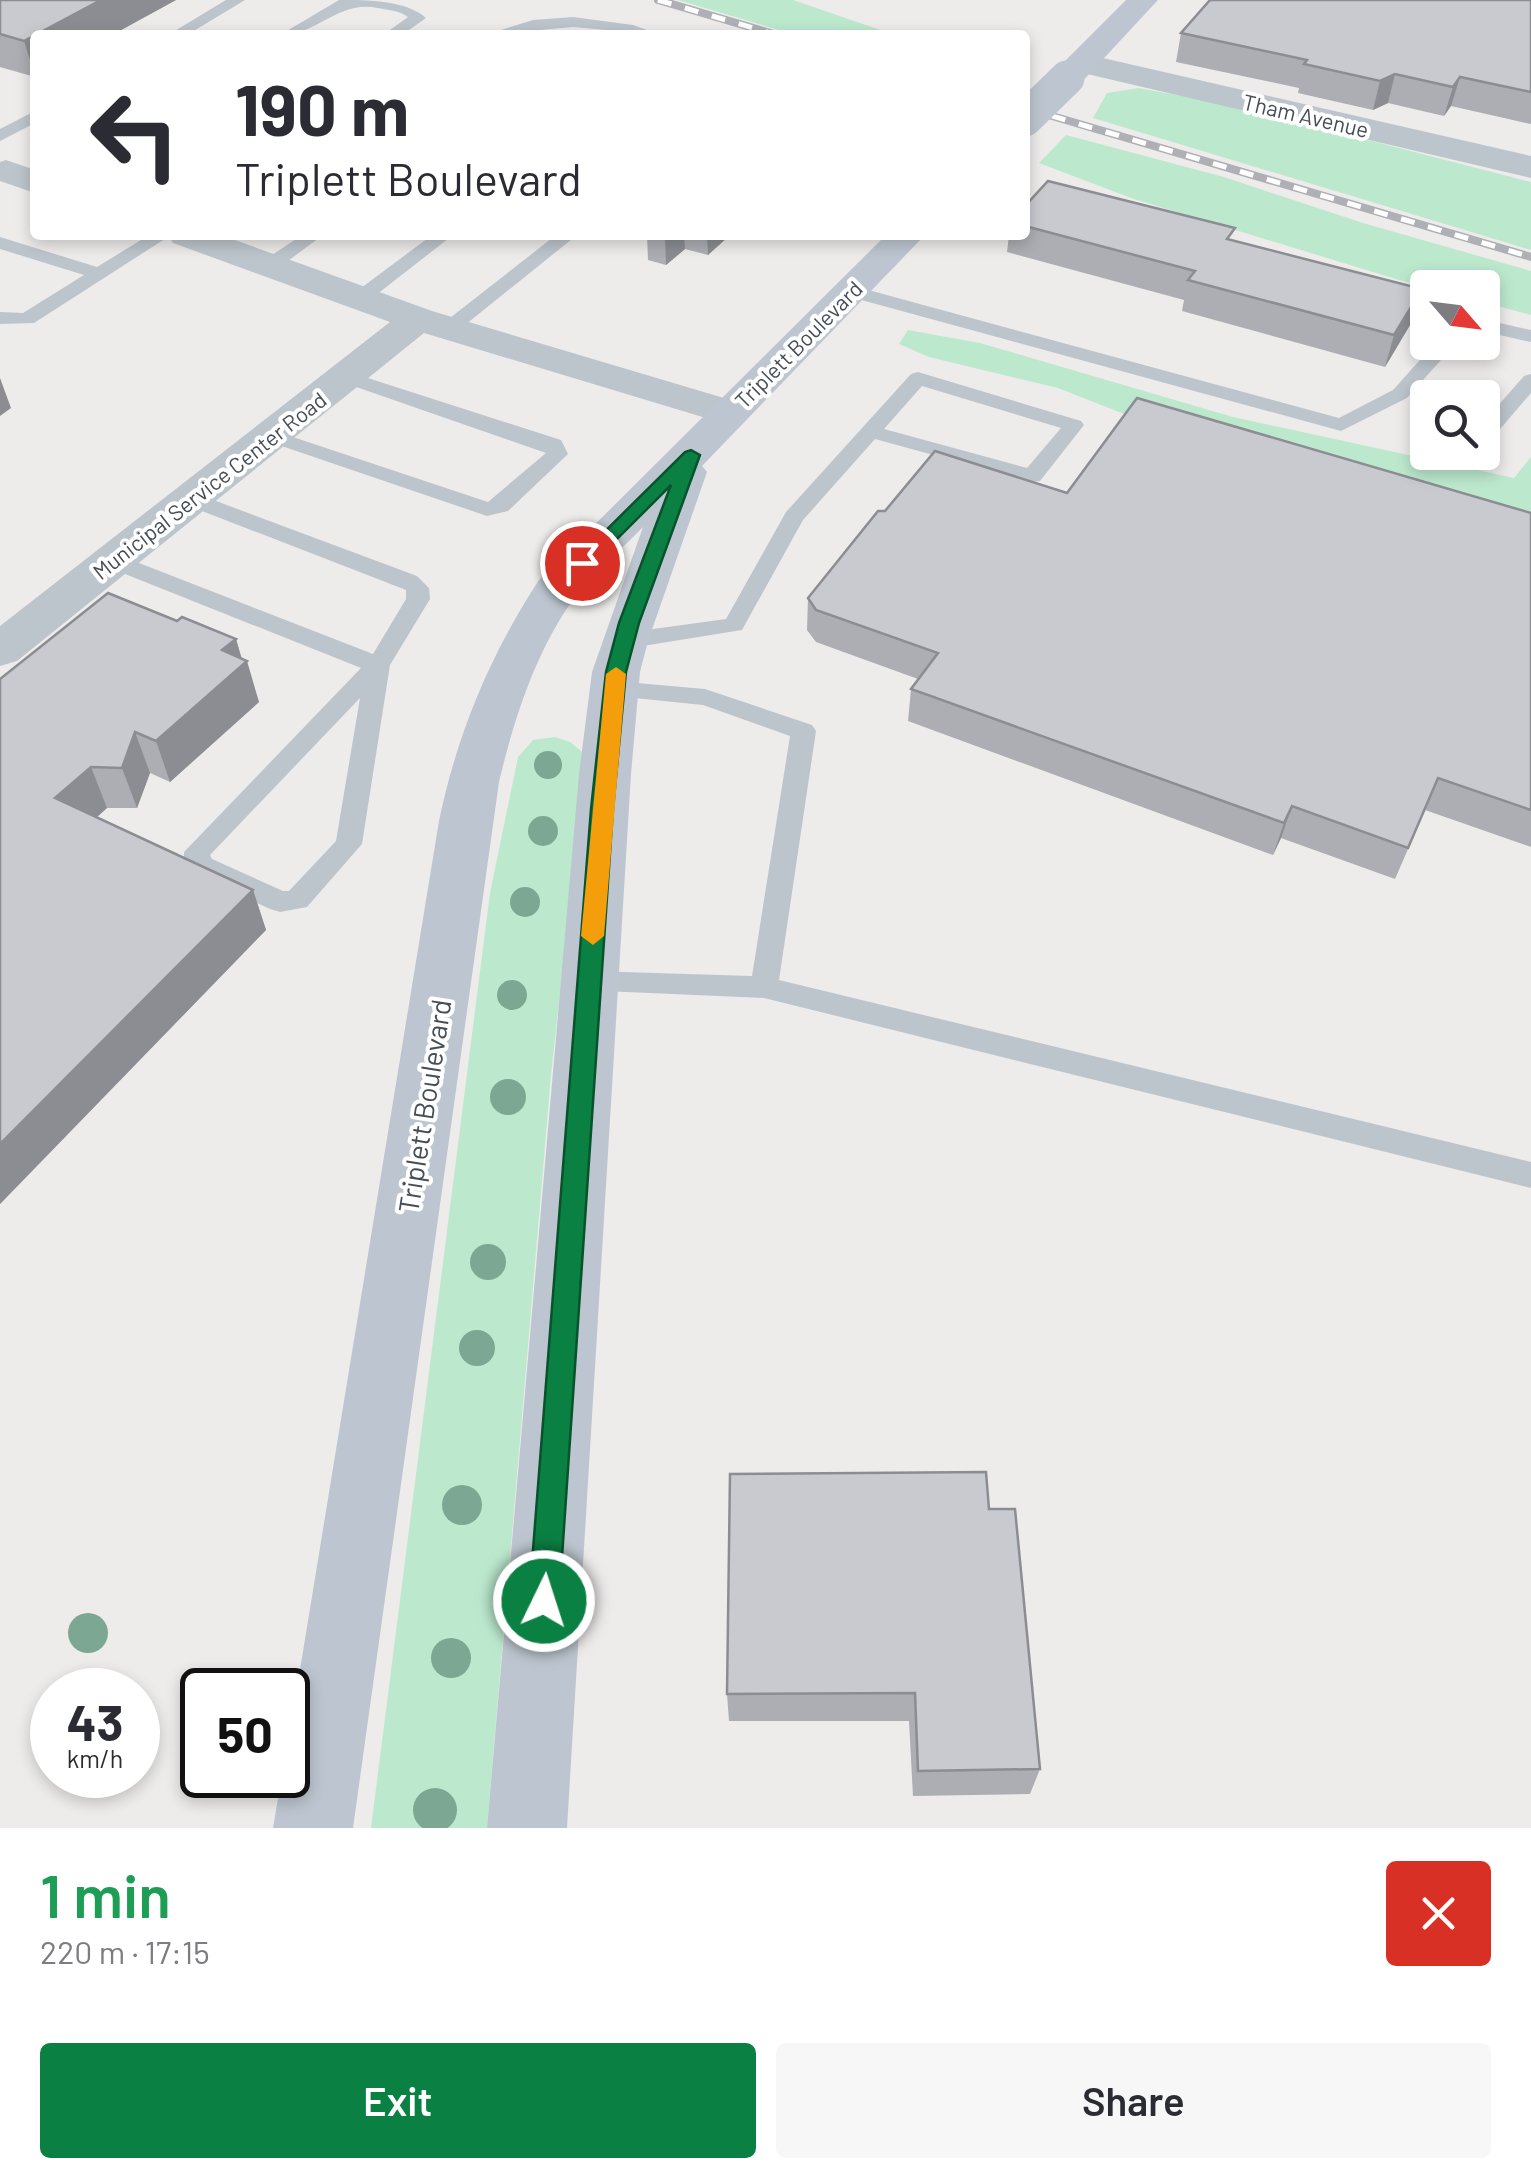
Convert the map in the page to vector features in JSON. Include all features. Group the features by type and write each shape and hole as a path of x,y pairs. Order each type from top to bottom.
{"main road":[{"path":"1030,114 1143,0"},
{"name":"Triplett Boulevard","path":"313,1828 454,910 462,826 480,746 522,643 555,590 902,240"},
{"name":"Triplett Boulevard","path":"527,1828 590,982 619,665 710,434"}],"street":[{"name":"Tham Avenue","path":"1074,71 1531,167"},
{"path":"200,240 433,324 710,434"},
{"name":"Municipal Service Center Road","path":"0,650 346,377 433,324"}],"lane":[{"path":"185,30 237,0"},
{"path":"296,30 338,5 361,0 410,10 418,18 399,30"},
{"path":"516,30 590,20 632,30"},
{"path":"0,136 30,119"},
{"path":"0,318 28,319 154,240"},
{"path":"270,265 307,240"},
{"path":"360,298 437,240"},
{"path":"433,324 560,240"},
{"path":"0,242 100,274"},
{"path":"850,292 1341,425 1400,394 1430,360"},
{"path":"1500,329 1531,336"},
{"path":"271,436 487,509 500,506 557,454 553,446 346,377"},
{"path":"619,665 734,625 794,517 918,378 1074,424 1032,476 871,432"},
{"path":"1500,417 1531,380"},
{"path":"192,499 409,581 417,588 418,599 378,665 197,852 203,866 287,903 297,900 349,844 378,665"},
{"path":"113,561 378,665"},
{"path":"619,665 803,731 764,987"},
{"path":"590,982 764,987 1531,1175"}],"green space":[{"path":"678,0 793,0 880,30 779,30"},
{"path":"1138,88 1232,105 1531,182 1531,250 1093,118 1107,93"},
{"path":"1066,135 1224,177 1363,223 1531,271 1531,315 1500,307 1500,270 1410,270 1410,283 1131,198 1039,163"},
{"path":"908,330 980,343 1233,417 1410,455 1410,470 1477,470 1514,478 1531,457 1531,539 1142,421 1058,388 929,357 899,344"},
{"path":"555,737 570,742 586,755 551,1075 487,1828 371,1828 490,893 518,757 533,740"}],"building":[{"path":"0,0 101,0 45,30 30,30 30,38 24,41 0,34"},
{"path":"1210,0 1531,0 1531,92 1460,77 1453,87 1395,74 1380,81 1304,64 1307,60 1181,33"},
{"path":"1048,181 1235,228 1227,239 1410,286 1410,309 1394,335 1188,280 1195,271 1030,227 1030,201"},
{"path":"1137,398 1531,513 1531,810 1438,778 1408,848 1292,806 1284,823 911,689 938,653 816,610 808,598 878,511 885,511 935,451 1067,493"},
{"path":"108,593 177,621 182,617 236,639 222,650 247,661 156,741 135,732 122,768 91,767 55,798 253,890 0,1144 0,679"},
{"path":"986,1472 989,1509 1015,1509 1040,1769 918,1771 915,1693 727,1694 730,1474"}],"railway":[{"path":"658,0 760,30"},
{"path":"1030,109 1531,257"}],"slow traffic":[{"path":"593,936 616,674"}],"route":[{"path":"544,1601 602,809 616,672 629,623 691,455 582,563"}]}
